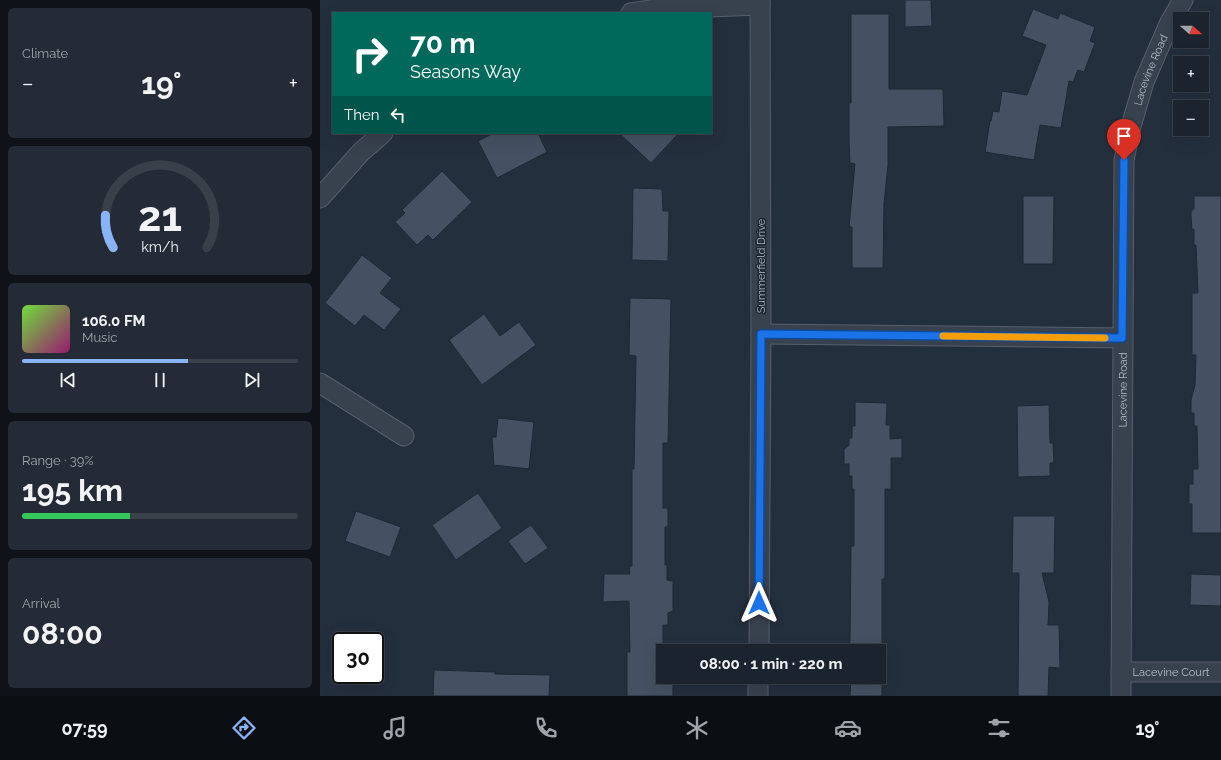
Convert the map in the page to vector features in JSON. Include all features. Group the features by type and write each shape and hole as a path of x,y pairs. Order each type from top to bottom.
{"street":[{"name":"Lacevine Road","path":"1121,696 1124,160 1131,126 1144,82 1170,22 1183,0"},
{"path":"638,12 657,9 760,3"},
{"name":"Summerfield Drive","path":"759,644 761,334 760,3"},
{"path":"320,198 361,152 382,134"},
{"path":"761,334 1122,338"},
{"path":"320,383 404,436"},
{"name":"Lacevine Court","path":"1121,672 1221,672"},
{"path":"758,684 758,696"}],"building":[{"path":"905,0 931,0 932,26 905,27"},
{"path":"1033,9 1058,19 1060,13 1095,27 1090,41 1095,43 1084,72 1078,70 1073,82 1069,81 1061,128 1040,125 1034,160 985,152 990,121 993,111 999,112 1002,91 1027,95 1046,45 1022,36"},
{"path":"851,14 889,14 889,89 943,89 944,126 888,127 888,165 884,203 883,268 852,268 852,227 849,227 855,164 850,163 849,141 849,103 851,103"},
{"path":"492,134 538,134 547,152 497,178 478,141"},
{"path":"620,134 678,134 651,163"},
{"path":"442,171 472,202 433,240 428,235 417,245 395,222 405,213 402,210"},
{"path":"633,188 662,189 663,211 669,211 668,261 632,260"},
{"path":"1023,196 1054,196 1053,264 1023,264"},
{"path":"1194,196 1221,196 1221,533 1192,533 1192,504 1189,504 1189,484 1193,484 1193,469 1198,469 1197,426 1194,426 1194,413 1191,413 1191,400 1195,385 1196,355 1192,355 1192,293 1198,293 1196,245 1194,245 1194,229 1192,230 1191,216 1191,211 1194,209"},
{"path":"362,255 392,278 380,293 401,309 384,330 364,315 355,326 325,303"},
{"path":"630,298 671,299 668,443 663,443 663,508 668,508 668,526 665,527 665,565 667,565 667,580 673,581 673,611 668,613 668,625 663,625 663,644 656,644 656,684 673,684 673,696 627,696 627,652 630,652 629,601 603,602 604,574 630,574 629,566 632,566 632,469 634,469 636,356 629,355"},
{"path":"484,314 500,336 519,322 536,345 482,385 449,340"},
{"path":"855,402 887,403 886,425 890,425 890,439 902,438 902,458 891,458 891,489 885,489 885,579 882,579 882,644 850,644 851,546 854,546 854,489 852,489 852,476 849,476 849,464 844,464 844,449 849,445 849,438 852,438 852,426 855,426"},
{"path":"1049,405 1050,443 1053,443 1054,463 1050,463 1050,476 1018,477 1017,406"},
{"path":"498,418 534,422 529,469 494,465 492,437 496,437"},
{"path":"478,493 502,528 456,560 432,525"},
{"path":"356,511 401,527 390,557 345,541"},
{"path":"1013,516 1055,516 1054,573 1042,573 1049,602 1048,625 1059,625 1060,668 1049,667 1048,696 1018,696 1019,573 1012,573"},
{"path":"531,525 548,548 525,564 508,541"},
{"path":"1191,574 1221,575 1221,606 1190,605"},
{"path":"434,670 495,672 495,674 550,675 549,696 433,696"},
{"path":"851,684 882,684 882,696 850,696"}],"slow traffic":[{"path":"943,336 1105,338"}],"route":[{"path":"759,603 761,334 1122,338 1124,160"}]}
